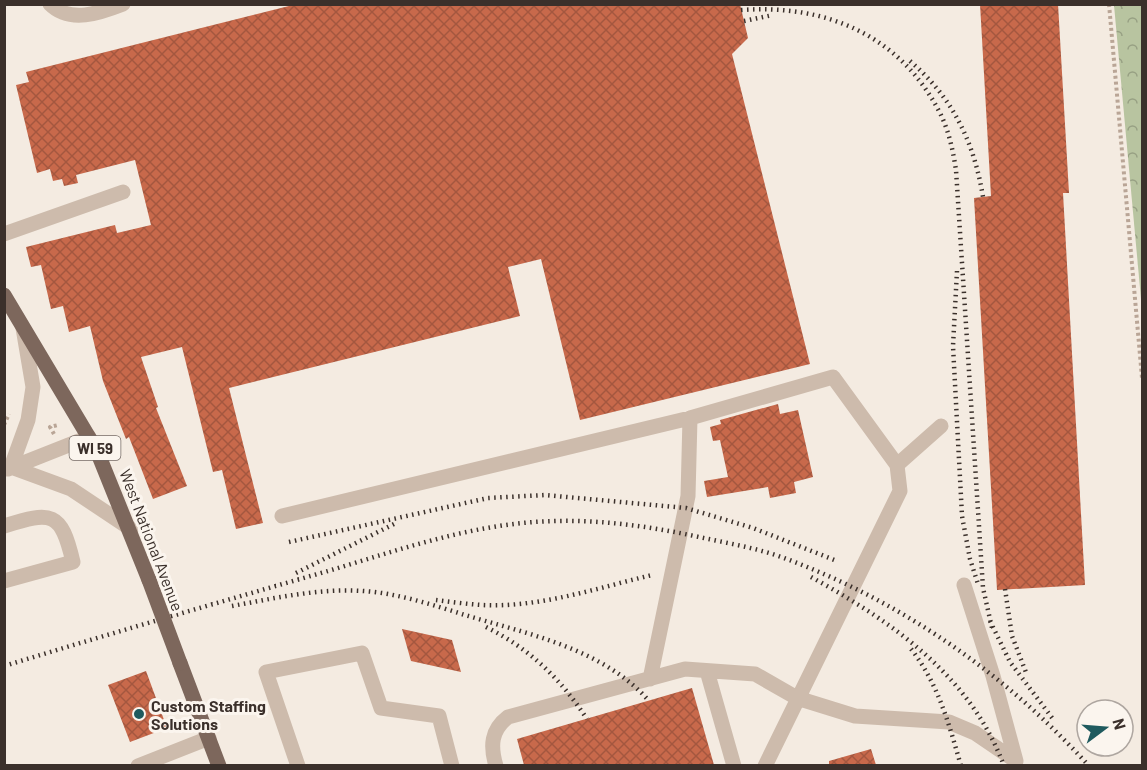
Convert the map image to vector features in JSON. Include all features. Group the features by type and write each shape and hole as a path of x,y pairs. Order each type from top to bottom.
{"main road":[{"name":"West National Avenue","path":"4,282 9,301 89,437 131,530 219,765"}],"street":[{"path":"50,4 57,11 68,15 86,15 123,4"},
{"path":"4,234 123,192"},
{"path":"8,468 28,420 33,387 23,324"},
{"path":"282,516 690,418 833,377 897,465 900,491 765,765"},
{"path":"650,680 688,496 690,418"},
{"path":"897,465 940,426"},
{"path":"8,468 89,437"},
{"path":"8,468 71,489 131,530"},
{"path":"4,526 44,516 59,523 66,533 73,562 4,581"},
{"path":"496,765 493,738 497,726 508,717 685,669 755,674 797,698 855,716 949,723 975,733 1016,761 993,676 964,585"},
{"path":"298,765 266,672 362,652 381,708 439,716 452,765"},
{"path":"706,671 734,765"},
{"path":"138,765 209,738"}],"path":[{"path":"1109,4 1143,378"},
{"path":"4,425 9,414"},
{"path":"55,436 50,427 58,425"}],"green space":[{"path":"1114,5 1142,5 1142,310"}],"building":[{"path":"297,4 740,4 748,38 732,54 810,364 580,420 541,259 508,267 520,316 229,388 263,523 236,529 222,470 213,472 182,347 141,357 158,407 156,408 187,486 153,499 129,437 126,439 103,381 90,326 69,332 63,306 51,309 41,265 31,267 26,247 115,225 117,233 151,225 135,160 76,175 78,183 64,186 62,179 53,181 50,169 37,173 16,85 29,82 26,72"},
{"path":"980,4 1058,4 1069,193 1063,193 1085,585 997,590 974,198 991,196"},
{"path":"778,404 780,414 798,410 813,477 794,482 796,493 770,498 768,487 707,497 704,481 728,477 720,440 713,441 710,427 721,424 720,420"},
{"path":"402,629 452,640 461,672 411,661"},
{"path":"146,671 167,728 130,742 108,685"},
{"path":"692,688 714,765 524,765 517,739"},
{"path":"871,749 876,765 829,765 829,761"}],"railway":[{"path":"741,10 802,13 831,19 857,30 882,45 904,63 923,86 943,120 956,170 983,588 992,628"},
{"path":"744,21 773,15"},
{"path":"910,61 938,90 959,122 974,158 983,197"},
{"path":"957,271 953,346 962,516 970,559 978,584"},
{"path":"289,542 488,498 545,495 686,508 753,528 837,561"},
{"path":"4,666 456,534 534,522 576,521 617,524 678,533 763,551 827,576 869,596 910,618 987,671 1057,732 1089,766"},
{"path":"296,573 398,522"},
{"path":"436,600 482,605 525,603 568,596 652,575"},
{"path":"811,577 899,632 950,678 990,734 1004,766"},
{"path":"1005,589 1012,636 1027,675"},
{"path":"232,606 298,594 347,590 402,597 514,629 588,656 631,683 649,701"},
{"path":"990,621 1010,662 1053,719"},
{"path":"486,627 517,645 543,666 566,690 587,719"},
{"path":"911,649 936,690 961,766"}],"place":[{"name":"Custom Staffing Solutions","path":"139,714"}]}
